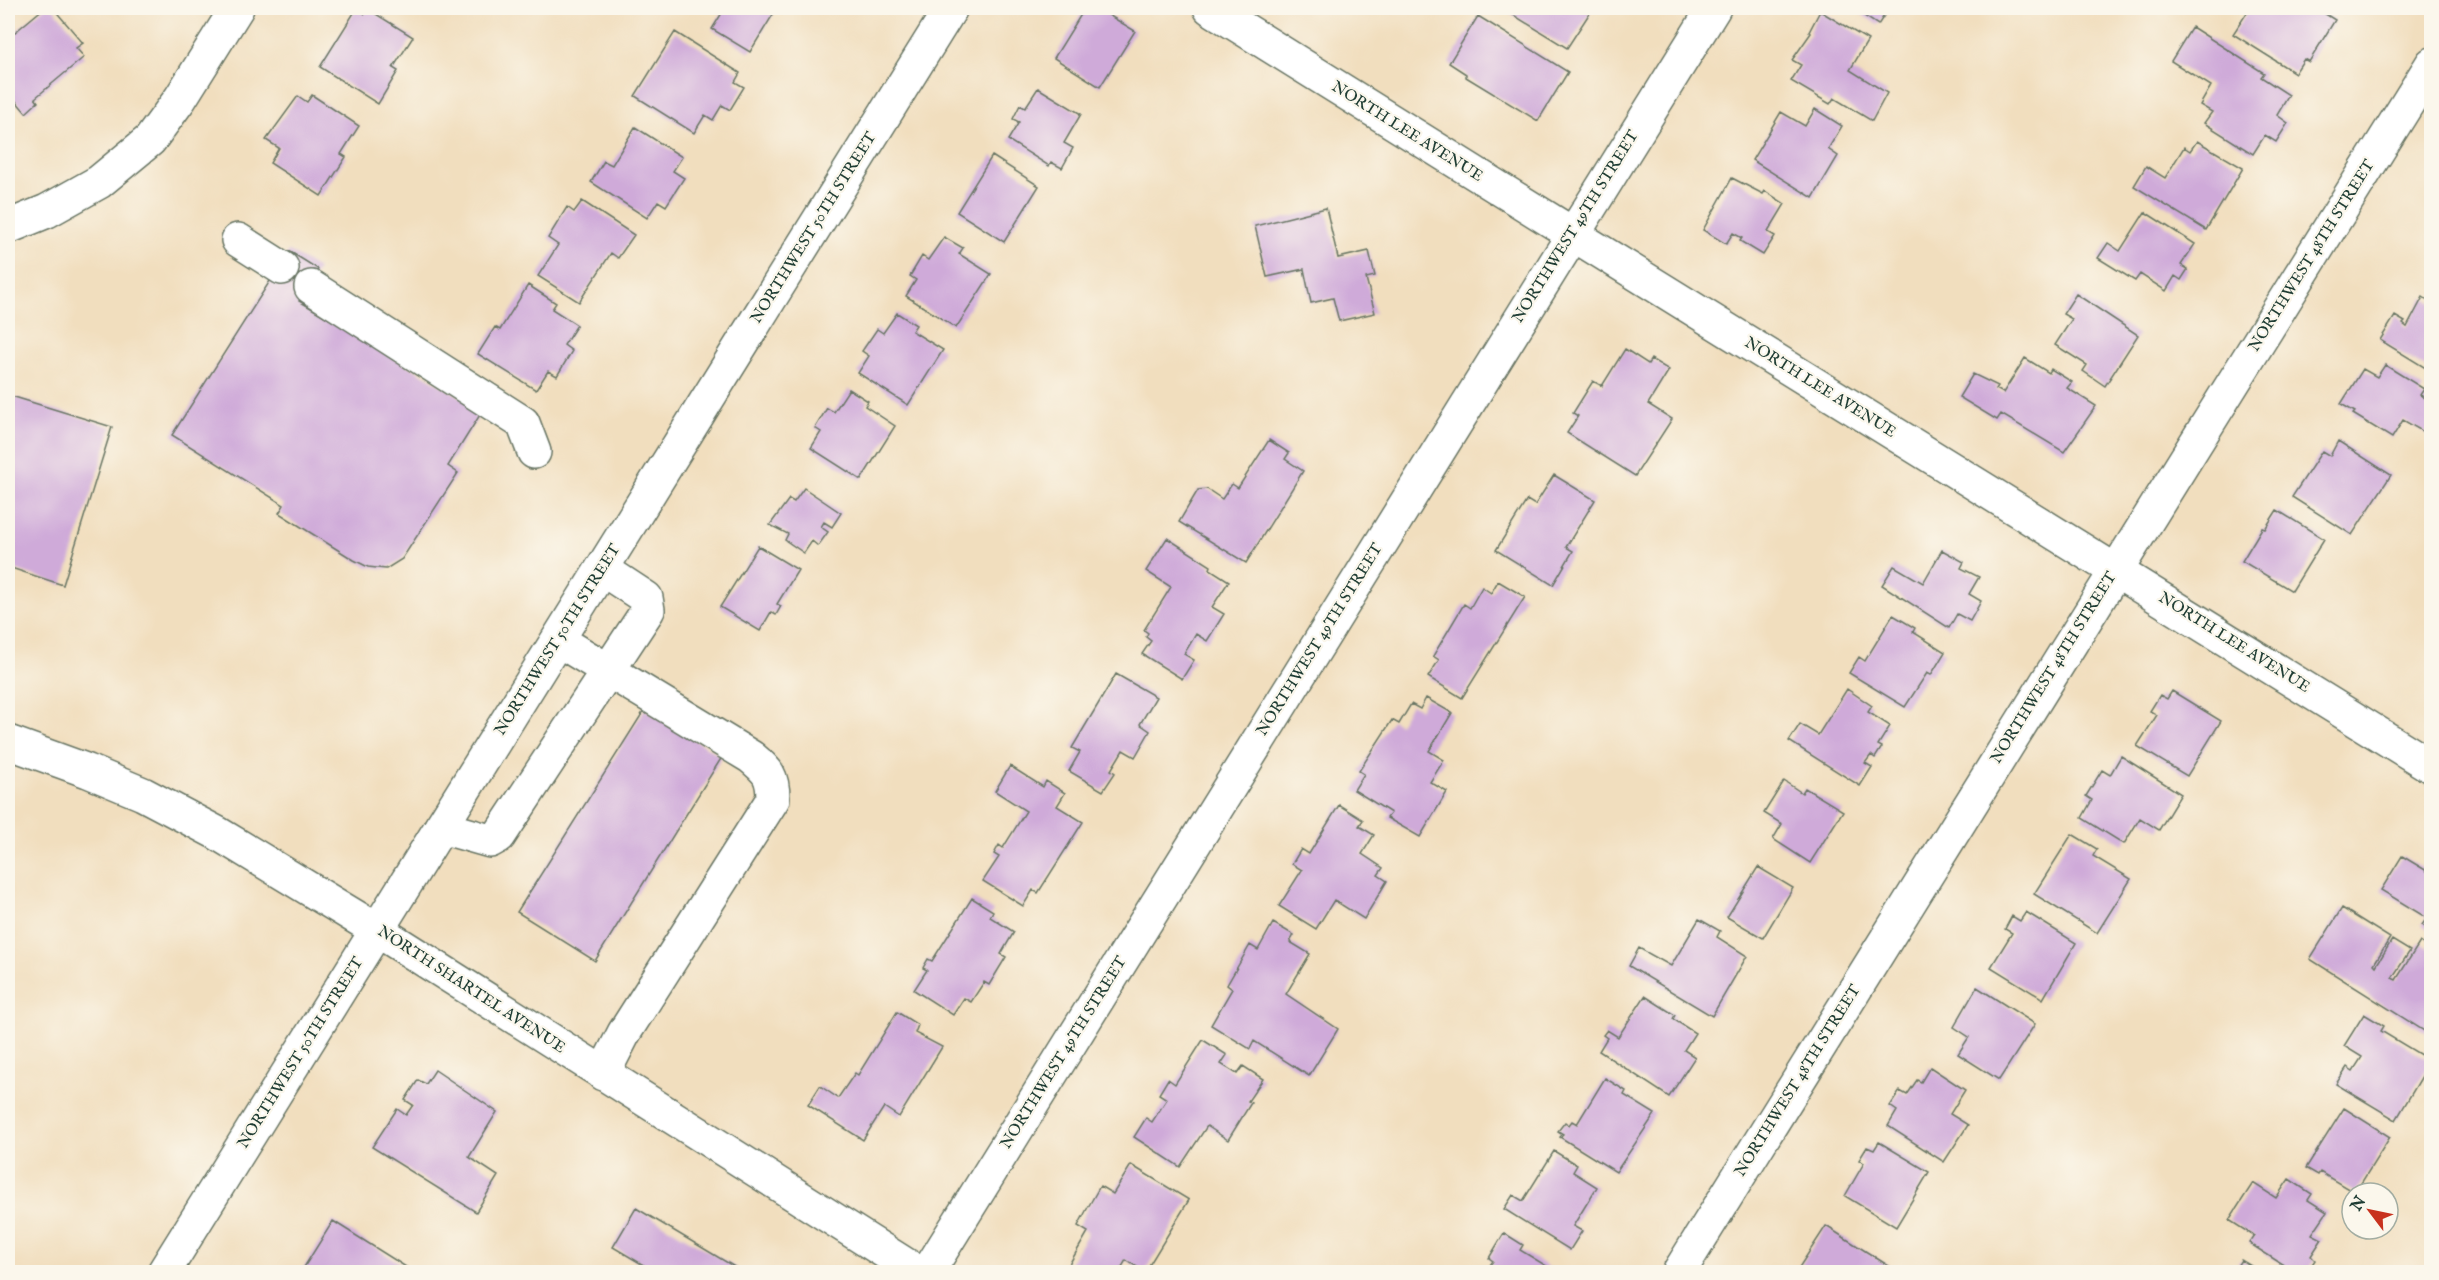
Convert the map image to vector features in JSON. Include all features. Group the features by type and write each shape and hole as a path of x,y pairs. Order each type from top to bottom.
{"street":[{"path":"8,227 47,211 99,182 150,140 180,99 237,8"},
{"name":"NORTHWEST 50TH STREET","path":"164,1272 951,8"},
{"name":"NORTH LEE AVENUE","path":"1210,8 1571,235 2116,569 2432,767"},
{"name":"NORTHWEST 49TH STREET","path":"928,1272 1714,8"},
{"name":"NORTHWEST 48TH STREET","path":"1679,1272 2432,64"},
{"path":"238,240 282,268"},
{"path":"311,287 523,423 534,452"},
{"path":"441,827 490,842 499,837 648,610 646,598 602,569"},
{"path":"558,640 751,757 767,770 773,786 773,799 624,1033 603,1074"},
{"name":"NORTH SHARTEL AVENUE","path":"8,742 67,762 143,794 217,833 377,930 917,1272"}],"building":[{"path":"44,8 53,8 83,43 76,48 84,57 35,98 38,102 26,113 15,100 8,105 8,38"},
{"path":"357,8 365,14 368,9 413,37 393,68 398,71 378,104 320,67"},
{"path":"725,8 777,8 750,52 712,29"},
{"path":"1085,8 1097,8 1135,31 1100,87 1054,58"},
{"path":"1502,8 1593,8 1567,48"},
{"path":"1852,8 1889,8 1878,25"},
{"path":"2250,8 2266,8 2274,12 2277,8 2316,8 2335,20 2309,62 2304,59 2295,73 2233,34"},
{"path":"1820,11 1868,40 1850,70 1887,93 1872,121 1834,98 1830,104 1791,81 1801,65 1792,60 1811,33 1809,32"},
{"path":"1478,16 1568,72 1538,121 1466,77 1466,74 1449,63"},
{"path":"2192,27 2264,73 2261,77 2289,95 2277,115 2288,123 2276,142 2265,135 2253,154 2204,123 2212,112 2200,105 2211,86 2171,61"},
{"path":"675,32 740,73 735,82 744,87 730,110 722,105 713,120 705,115 694,133 635,96"},
{"path":"1038,88 1081,114 1064,143 1073,148 1062,168 1051,162 1049,166 1008,140 1019,122 1013,119 1020,105 1025,108"},
{"path":"312,95 359,126 341,154 346,157 321,196 270,163 279,148 266,140 298,96 307,102"},
{"path":"1815,109 1842,126 1828,149 1838,156 1813,198 1752,160 1781,112 1805,126"},
{"path":"635,127 682,157 673,171 684,178 666,206 658,201 647,218 591,182 604,161 612,165"},
{"path":"2197,141 2243,168 2206,230 2134,186 2146,166 2165,178 2184,147 2190,151"},
{"path":"992,156 1039,186 1004,242 957,212"},
{"path":"1732,178 1763,194 1765,191 1785,204 1768,232 1775,236 1763,255 1740,241 1742,238 1733,233 1726,244 1703,230"},
{"path":"582,201 634,235 618,258 611,253 579,302 538,276 558,245 548,238 567,207 574,212"},
{"path":"1326,208 1338,258 1369,251 1375,276 1366,278 1375,313 1339,321 1333,298 1311,303 1304,269 1267,277 1255,226"},
{"path":"2145,212 2195,244 2181,265 2188,269 2181,280 2175,276 2166,291 2140,274 2135,281 2098,258 2108,243 2120,251"},
{"path":"944,237 963,248 959,254 991,274 956,328 906,296 916,280 910,276 922,256 928,260"},
{"path":"289,251 318,269 299,301 483,410 448,466 458,473 402,559 386,569 368,567 354,560 279,513 284,505 172,435"},
{"path":"528,285 556,303 552,309 577,325 564,345 572,351 557,376 548,371 536,390 478,354 495,327 500,330"},
{"path":"2076,294 2138,335 2105,386 2083,371 2087,365 2055,345 2072,319 2063,314"},
{"path":"2423,297 2432,303 2432,372 2380,340 2395,316 2405,322 2403,324 2407,327"},
{"path":"897,313 916,325 912,331 943,350 908,405 858,373 869,356 862,351 877,329 883,333"},
{"path":"1625,349 1648,364 1651,359 1669,370 1648,404 1672,419 1635,476 1567,433 1578,416 1573,413 1593,381 1602,386"},
{"path":"2025,358 2049,373 2051,369 2072,382 2067,388 2096,406 2064,452 2001,414 1997,420 1959,397 1973,374 1998,386 1996,389 2003,393"},
{"path":"2385,365 2424,389 2420,395 2432,402 2432,437 2403,420 2392,438 2341,404 2363,369 2377,377"},
{"path":"849,389 868,401 865,406 895,426 861,480 811,448 821,432 815,428 827,408 834,412"},
{"path":"8,395 112,427 63,585 8,567"},
{"path":"1269,440 1289,453 1285,459 1303,471 1246,563 1179,522 1198,490 1207,489 1222,499 1232,484 1238,488"},
{"path":"2338,441 2391,475 2352,535 2292,497 2322,451 2330,456"},
{"path":"1554,475 1595,500 1566,547 1573,551 1553,585 1496,550 1527,500 1535,505"},
{"path":"804,488 841,513 832,527 824,522 821,527 828,532 818,546 812,541 804,553 785,540 788,534 770,525 789,499 794,502"},
{"path":"2277,510 2324,539 2292,591 2242,561 2262,528 2265,529"},
{"path":"1167,538 1211,566 1210,569 1229,581 1212,607 1224,614 1207,641 1196,634 1184,654 1194,660 1182,679 1142,654 1151,641 1146,637 1148,633 1144,630 1171,587 1146,571"},
{"path":"758,546 798,570 777,604 781,606 776,615 771,612 760,631 720,607"},
{"path":"1942,550 1964,562 1961,568 1979,577 1969,594 1981,601 1970,621 1957,614 1949,628 1882,585 1894,566 1923,583"},
{"path":"1498,581 1525,597 1462,698 1428,677 1439,660 1433,656 1464,604 1470,608 1482,587 1491,593"},
{"path":"1893,615 1915,628 1913,632 1945,652 1931,675 1927,673 1905,707 1849,673 1859,657 1865,661"},
{"path":"1116,674 1156,697 1140,724 1150,731 1135,757 1123,750 1111,770 1115,773 1103,791 1069,771 1080,752 1072,748"},
{"path":"1847,689 1872,706 1868,712 1890,726 1878,745 1882,747 1875,758 1871,755 1865,763 1872,767 1860,786 1789,741 1800,724 1818,735"},
{"path":"2172,691 2221,721 2187,776 2137,746 2157,715 2150,711 2160,695 2167,699"},
{"path":"1426,698 1452,713 1429,751 1444,760 1430,782 1447,792 1420,837 1387,818 1391,813 1354,790 1364,774 1359,771 1392,720 1399,724 1411,704 1420,709"},
{"path":"645,709 722,757 595,961 517,912"},
{"path":"2121,756 2181,794 2159,830 2140,818 2124,844 2082,818 2092,800 2086,796 2102,770 2110,775"},
{"path":"1010,766 1043,787 1046,781 1065,793 1057,806 1083,822 1038,893 1033,890 1023,906 983,881 999,857 994,854 999,845 1003,848 1026,811 995,791"},
{"path":"1784,781 1802,793 1805,788 1843,811 1810,863 1773,839 1782,824 1764,813"},
{"path":"1339,805 1363,820 1359,826 1374,835 1362,854 1383,868 1378,875 1387,881 1364,919 1334,900 1316,929 1279,906 1302,870 1292,864 1301,849 1309,854"},
{"path":"2072,834 2097,849 2093,856 2131,879 2097,933 2034,894"},
{"path":"2402,856 2432,874 2432,888 2429,891 2432,893 2432,931 2422,925 2427,918 2381,890"},
{"path":"1758,867 1793,888 1763,938 1727,917"},
{"path":"972,898 993,911 990,917 1014,932 1001,954 1006,957 989,985 984,982 971,1002 964,998 953,1015 914,990 927,970 923,968 928,959 932,961"},
{"path":"2342,908 2390,938 2374,964 2376,966 2392,940 2410,951 2392,978 2396,980 2420,942 2432,950 2432,1036 2310,959"},
{"path":"2026,912 2076,943 2043,999 1991,967 2012,933 2005,929 2012,916 2020,921"},
{"path":"1699,919 1720,931 1717,937 1747,956 1712,1016 1629,966 1639,948 1671,966"},
{"path":"1273,923 1294,935 1290,942 1310,954 1286,994 1338,1029 1309,1076 1254,1041 1250,1049 1211,1025 1232,989 1227,985 1250,945 1258,950"},
{"path":"1977,987 2035,1024 1999,1080 1958,1054 1969,1037 1954,1027"},
{"path":"1645,996 1675,1015 1673,1019 1695,1033 1684,1050 1695,1057 1669,1097 1599,1051 1607,1038 1603,1035 1607,1030 1618,1037"},
{"path":"897,1012 918,1025 915,1033 942,1047 899,1117 884,1107 863,1140 808,1105 820,1086 838,1098 855,1073 858,1075"},
{"path":"2364,1014 2384,1026 2381,1031 2431,1061 2396,1120 2336,1084 2347,1067 2353,1071 2362,1057 2344,1046"},
{"path":"1203,1040 1227,1055 1221,1064 1237,1074 1243,1066 1263,1079 1248,1101 1251,1103 1228,1140 1207,1126 1180,1167 1134,1137 1146,1118 1152,1122 1167,1099 1159,1094 1168,1079 1175,1084"},
{"path":"1930,1067 1965,1090 1950,1114 1968,1125 1944,1162 1888,1126 1897,1111 1890,1106 1900,1091 1907,1095 1917,1080 1921,1082"},
{"path":"435,1070 497,1112 469,1157 498,1176 476,1212 372,1147 397,1109 406,1115 413,1105 405,1100 418,1080 426,1084"},
{"path":"1605,1078 1626,1091 1624,1095 1655,1114 1616,1172 1560,1137 1563,1134 1558,1131 1565,1122 1569,1125 1572,1121 1577,1124"},
{"path":"2344,1108 2390,1137 2362,1181 2340,1181 2340,1184 2320,1172 2318,1175 2306,1168"},
{"path":"1879,1142 1929,1172 1896,1227 1845,1196 1864,1163 1859,1160 1867,1147 1874,1150"},
{"path":"1554,1151 1577,1165 1573,1172 1597,1187 1573,1226 1582,1231 1570,1250 1504,1209 1513,1195 1523,1201"},
{"path":"1131,1165 1189,1200 1145,1272 1126,1260 1119,1272 1076,1272 1067,1268 1088,1232 1078,1226 1100,1186 1113,1194"},
{"path":"2289,1179 2312,1194 2308,1200 2327,1212 2312,1234 2322,1239 2311,1256 2315,1260 2307,1272 2286,1270 2288,1268 2249,1243 2254,1236 2229,1220 2253,1183 2276,1198"},
{"path":"636,1208 743,1272 644,1272 647,1267 613,1247"},
{"path":"333,1221 414,1272 301,1272"},
{"path":"1826,1226 1892,1268 1888,1272 1796,1272"},
{"path":"1504,1233 1523,1245 1520,1250 1553,1270 1551,1272 1485,1272 1493,1261 1489,1258"},
{"path":"2241,1260 2261,1272 2233,1272"}]}
